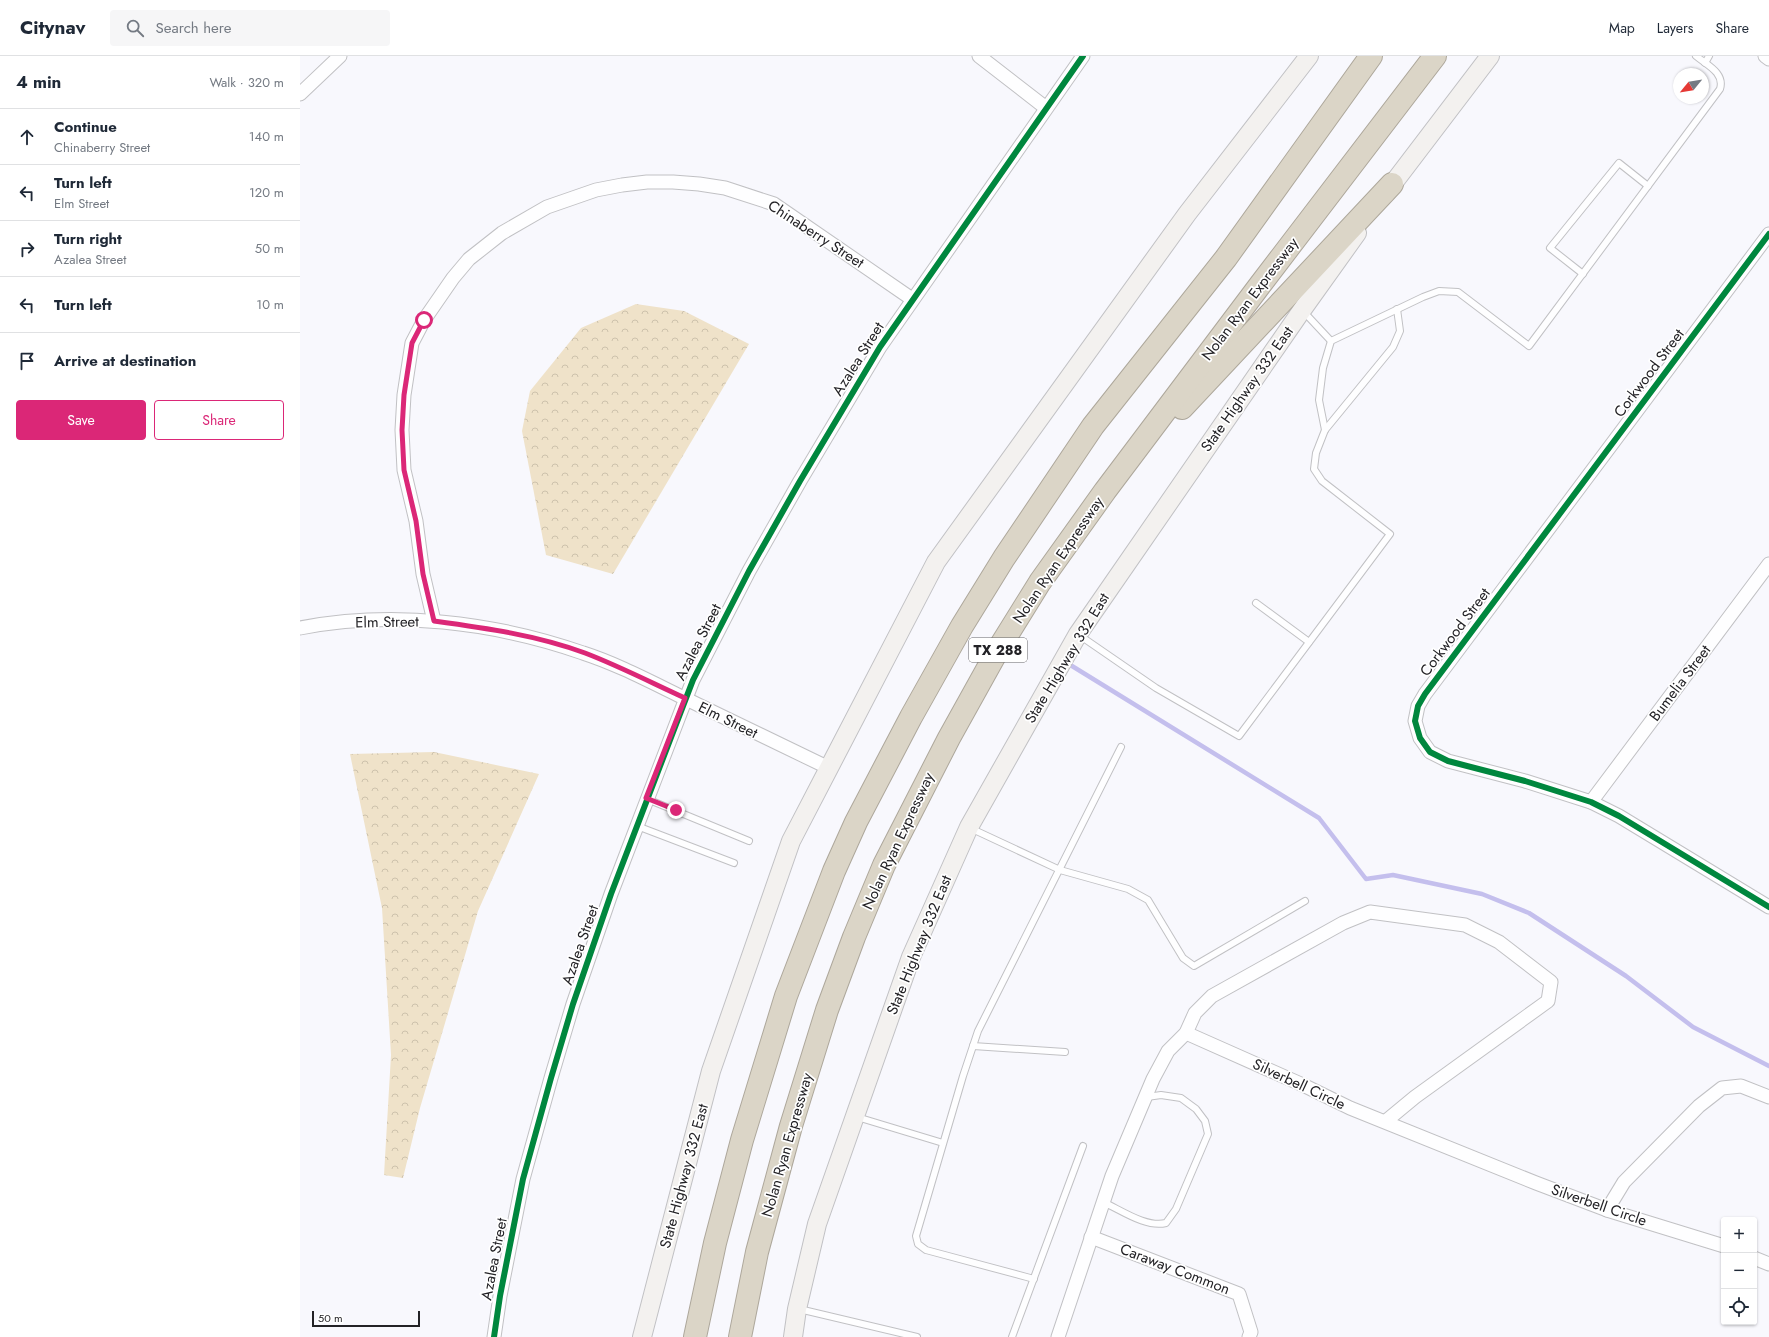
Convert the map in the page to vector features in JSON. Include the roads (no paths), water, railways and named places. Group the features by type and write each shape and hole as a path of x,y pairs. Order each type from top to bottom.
{"highway":[{"name":"TX 288","path":"696,1337 721,1221 742,1140 786,996 804,945 850,836 911,717 962,626 1004,558 1093,426 1226,258 1372,56"},
{"name":"Nolan Ryan Expressway","path":"740,1337 757,1252 793,1119 827,1010 854,937 884,865 949,738 999,648 1040,582 1105,491 1435,56"},
{"path":"1105,491 1392,184"}],"main road":[{"name":"State Highway 332 East","path":"642,1337 711,1071 790,841 936,562 1187,214 1309,56"},
{"name":"State Highway 332 East","path":"793,1337 797,1309 817,1224 911,957 969,827 1078,634 1302,310 1392,184 1490,56"}],"street":[{"path":"300,94 340,56"},
{"path":"979,56 1046,108"},
{"name":"Azalea Street","path":"494,1337 500,1296 523,1179 573,1004 646,798 685,698 749,572 800,481 868,366 912,299 1083,56"},
{"path":"1765,56 1769,59"},
{"name":"Chinaberry Street","path":"434,621 423,574 416,521 404,470 402,430 404,395 412,343 424,320 453,278 469,259 502,233 547,207 596,190 647,182 674,182 725,188 774,204 912,299"},
{"name":"Corkwood Street","path":"1769,234 1425,694 1418,706 1415,721 1420,738 1430,752 1448,761 1525,781 1591,802 1619,816 1769,906"},
{"name":"Bumelia Street","path":"1591,802 1769,564"},
{"name":"Elm Street","path":"300,628 345,622 389,620 434,621 492,629 543,640 584,653 628,671 829,768"},
{"path":"1058,1337 1112,1176 1146,1097 1168,1051 1186,1033 1195,1013 1212,996 1343,924 1370,912 1465,925 1499,942 1551,982 1548,1001 1415,1097 1386,1121"},
{"name":"Silverbell Circle","path":"1186,1033 1303,1085 1350,1108 1386,1121 1536,1183 1607,1210 1721,1245"},
{"path":"1607,1210 1624,1182 1699,1106 1722,1088 1741,1086 1769,1097"},
{"name":"Caraway Common","path":"1091,1237 1239,1294 1251,1332 1249,1337"},
{"path":"1757,1259 1769,1264"}],"lane":[{"path":"1330,340 1439,291 1458,292 1529,346 1720,89 1722,83 1720,76 1696,56"},
{"path":"1705,63 1709,56"},
{"path":"1583,274 1550,248 1619,163 1648,186"},
{"path":"1078,634 1156,688 1239,736 1390,534 1322,481 1314,469 1316,453 1324,430 1393,347 1400,331 1397,309"},
{"path":"1302,310 1330,340"},
{"path":"1324,430 1319,400 1323,368 1330,340"},
{"path":"1256,603 1309,642"},
{"path":"1034,1279 926,1250 918,1244 916,1236 962,1076 978,1032 1121,747"},
{"path":"646,798 749,841"},
{"path":"636,826 734,863"},
{"path":"969,827 1060,870 1128,889 1148,900 1183,958 1194,966 1305,901"},
{"path":"973,1046 1065,1052"},
{"path":"1103,1202 1142,1220 1153,1223 1166,1223 1176,1209 1208,1134 1205,1120 1196,1109 1181,1098 1161,1095 1146,1097"},
{"path":"855,1116 943,1143"},
{"path":"1012,1337 1083,1146"},
{"path":"797,1309 917,1337"},
{"path":"884,1337 886,1330"}],"waterway":[{"path":"1072,666 1319,818 1366,879 1393,875 1482,894 1529,913 1626,976 1693,1027 1769,1066"}]}
